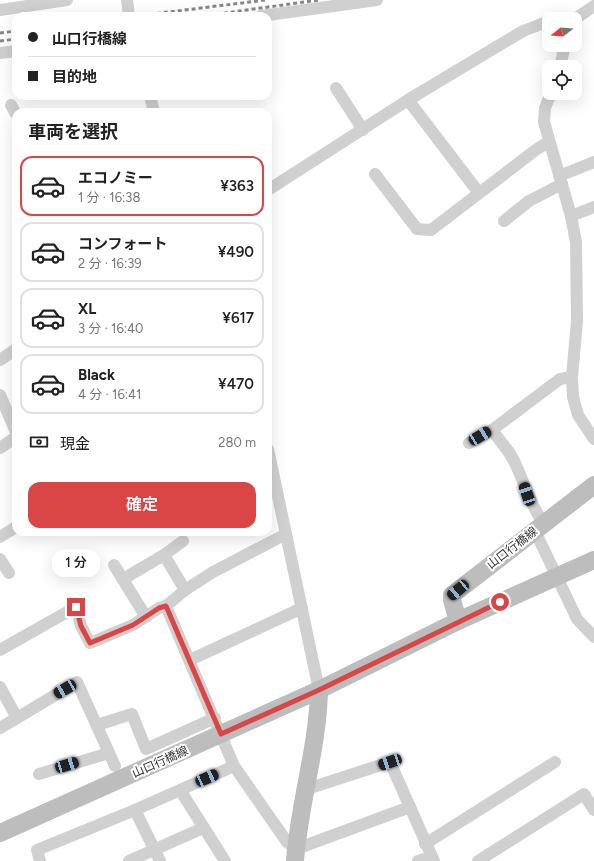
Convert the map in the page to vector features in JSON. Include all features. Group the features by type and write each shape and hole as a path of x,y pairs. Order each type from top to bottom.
{"main road":[{"name":"山口行橋線","path":"458,621 452,595 594,485"},
{"name":"山口行橋線","path":"0,834 218,726 319,690 458,621 594,560"},
{"path":"295,855 304,790 319,710 319,690"}],"street":[{"path":"0,10 67,0"},
{"path":"127,0 128,12"},
{"path":"272,14 377,0"},
{"path":"582,14 594,6"},
{"path":"272,187 408,100 523,31 542,24"},
{"path":"0,53 12,52"},
{"path":"336,88 362,130"},
{"path":"408,100 479,194"},
{"path":"548,100 545,108 544,122 571,216 576,242 578,271 577,321 572,389 575,407 594,439"},
{"path":"375,174 417,229 431,230 537,149 549,142"},
{"path":"504,221 529,201 560,180 594,162"},
{"path":"571,216 594,207"},
{"path":"0,360 12,352"},
{"path":"469,443 492,430 560,379 572,377"},
{"path":"0,395 12,423"},
{"path":"492,430 514,460 535,512 556,577 577,619 594,637"},
{"path":"0,448 12,439"},
{"path":"272,468 319,690"},
{"path":"0,538 12,530"},
{"path":"0,650 76,607 81,626 90,643 133,625 159,608 166,606 185,590 229,562 286,534"},
{"path":"123,579 164,555 183,541"},
{"path":"164,555 185,590"},
{"path":"0,559 9,573"},
{"path":"114,565 146,617"},
{"path":"166,606 234,766 295,855 410,807"},
{"path":"190,660 302,608"},
{"path":"0,728 77,682 115,766"},
{"path":"0,687 17,718"},
{"path":"97,725 132,714 146,749 218,726"},
{"path":"39,774 109,752"},
{"path":"304,790 390,762 432,859 418,861"},
{"path":"425,844 555,762"},
{"path":"40,861 37,850 135,810 234,766"},
{"path":"180,790 224,861"},
{"path":"478,861 584,794 594,810"},
{"path":"135,810 160,861"},
{"path":"129,861 203,828"}],"railway":[{"path":"168,12 266,0"},
{"path":"232,12 319,0"},
{"path":"0,33 12,32"},
{"path":"0,41 12,40"}],"route":[{"path":"76,607 81,626 90,643 133,625 159,608 166,606 221,734 319,690 458,621 500,602"}]}
